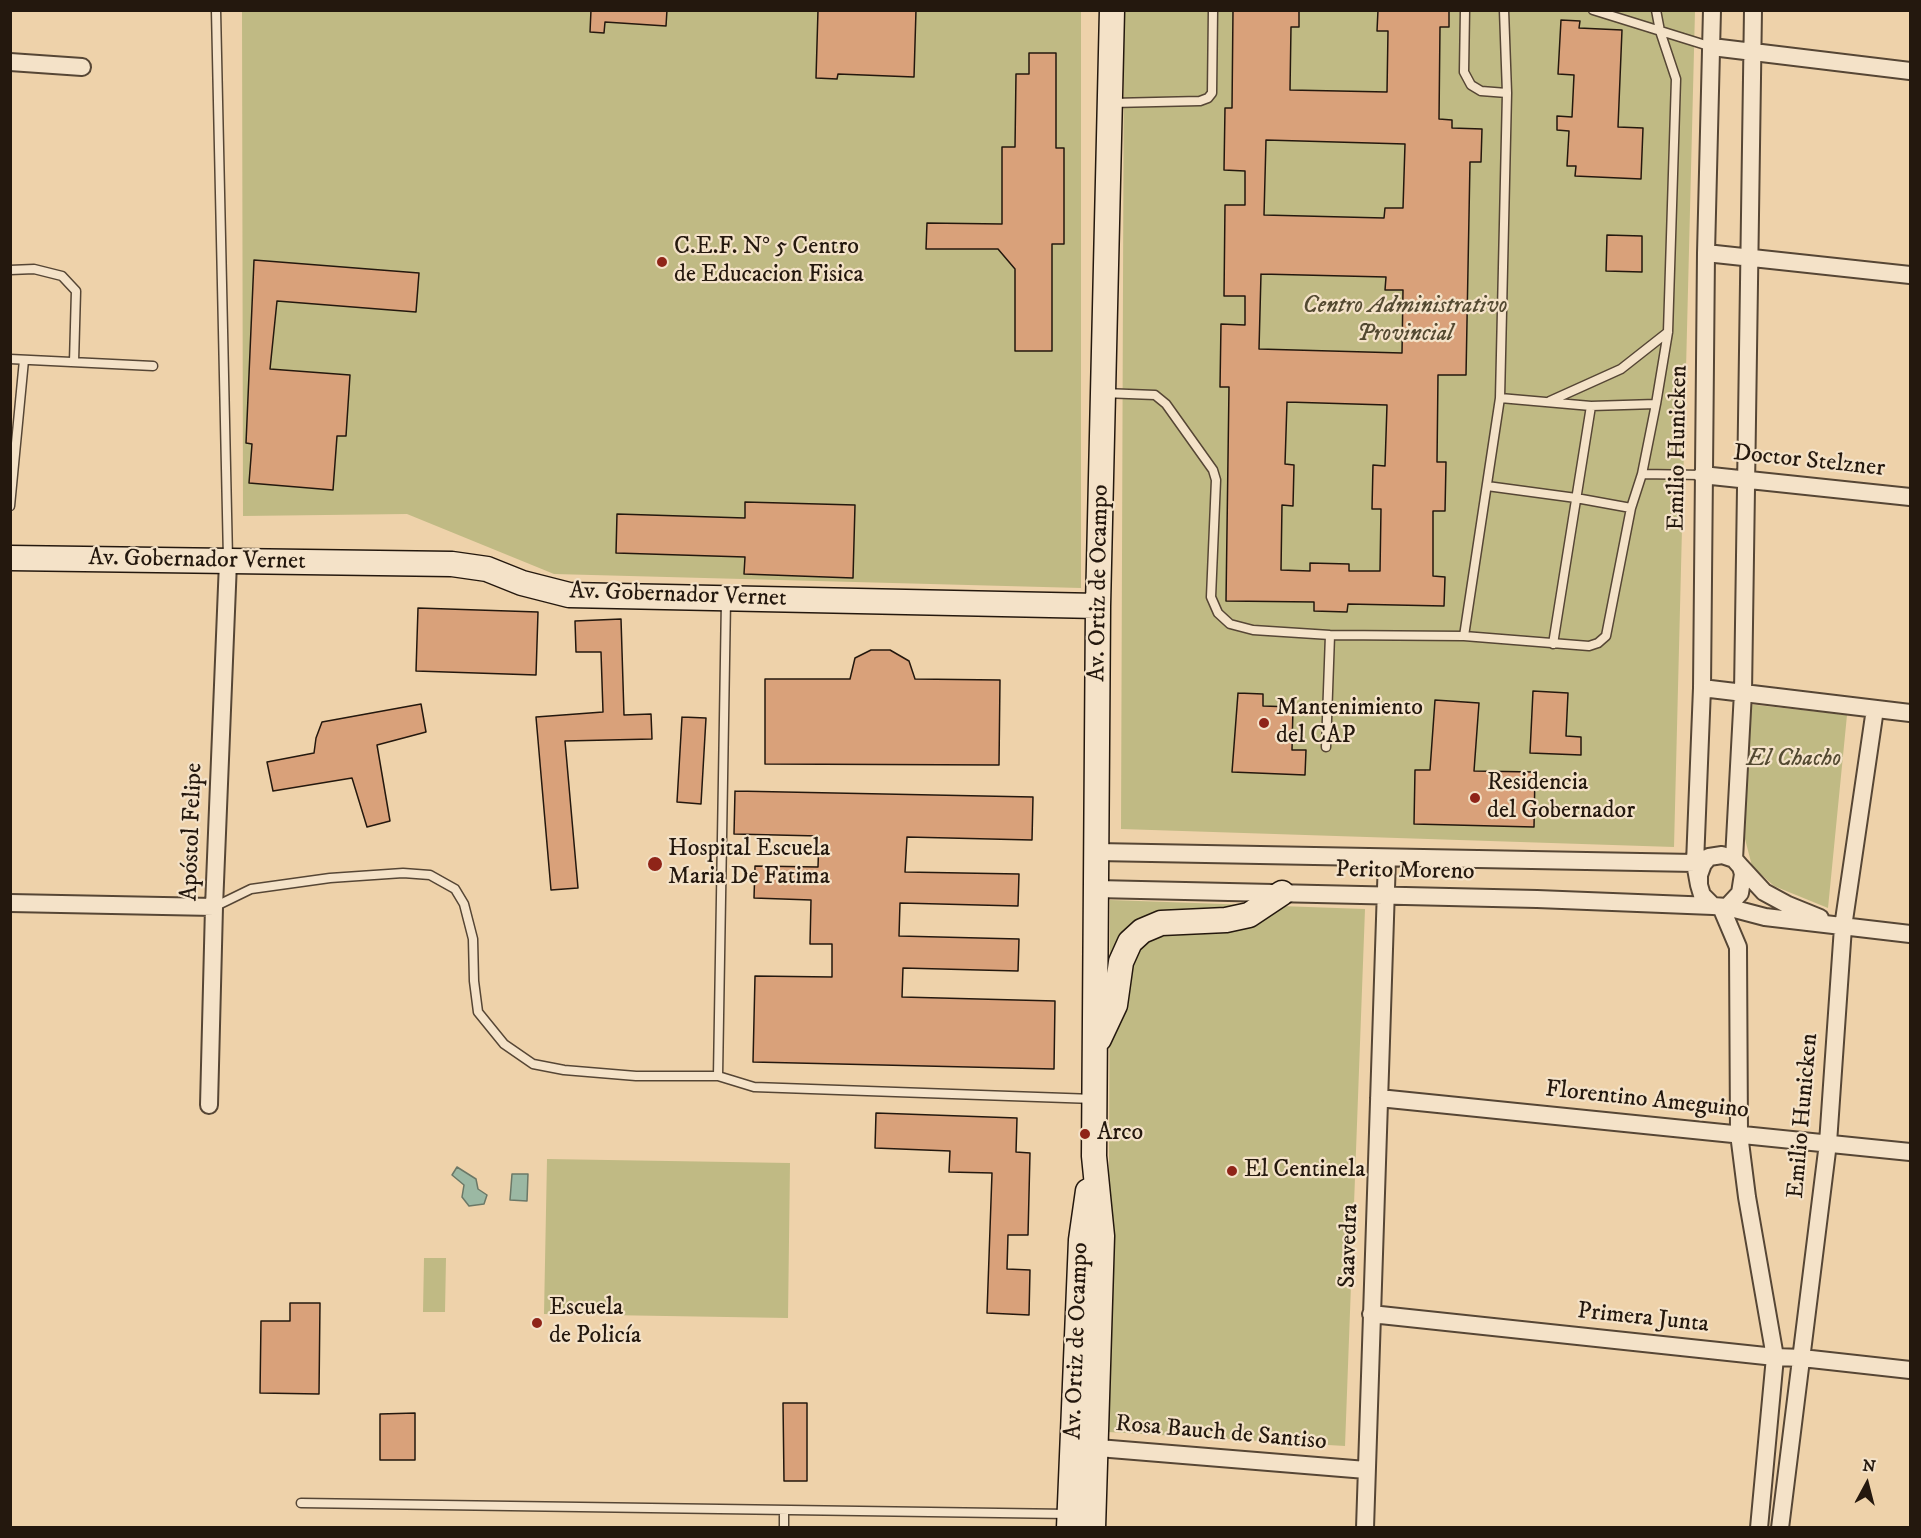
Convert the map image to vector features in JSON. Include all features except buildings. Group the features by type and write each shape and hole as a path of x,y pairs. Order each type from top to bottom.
{"main road":[{"name":"Av. Ortiz de Ocampo","path":"1093,1527 1084,1447 1081,1240 1094,1156 1098,606 1112,10"},
{"name":"Av. Gobernador Vernet","path":"10,558 452,564 487,569 522,583 568,595 1098,606"},
{"path":"1095,1047 1115,1005 1120,962 1130,942 1142,931 1161,923 1226,920 1249,915 1282,893"},
{"name":"Av. Ortiz de Ocampo","path":"1069,1521 1084,1447"}],"street":[{"name":"Emilio Hunicken","path":"1712,10 1702,475 1702,860 1699,885 1702,895 1720,906 1738,947 1739,1134 1747,1197 1775,1358 1759,1527"},
{"path":"1720,906 1740,894 1743,881 1738,863 1743,692 1753,10"},
{"path":"1712,47 1911,71"},
{"path":"10,62 82,67"},
{"path":"1706,253 1911,275"},
{"name":"Doctor Stelzner","path":"1702,475 1911,497"},
{"name":"Apóstol Felipe","path":"209,1105 214,907 228,562"},
{"path":"1702,688 1911,713"},
{"name":"Emilio Hunicken","path":"1780,1527 1828,1143 1843,927 1875,710"},
{"name":"Perito Moreno","path":"1097,852 1387,858 1702,860"},
{"path":"1702,860 1722,855 1738,863"},
{"name":"Saavedra","path":"1365,1527 1387,858"},
{"name":"Perito Moreno","path":"1738,863 1764,892 1788,905 1843,927"},
{"name":"Perito Moreno","path":"1097,889 1720,906 1766,917 1911,934"},
{"path":"10,903 214,907"},
{"name":"Florentino Ameguino","path":"1379,1098 1911,1152"},
{"name":"Primera Junta","path":"1371,1314 1775,1358 1802,1358 1911,1370"},
{"name":"Rosa Bauch de Santiso","path":"1084,1447 1366,1470"}],"lane":[{"path":"216,10 228,562"},
{"path":"1110,104 1200,101 1208,98 1212,93 1213,10"},
{"path":"1465,10 1464,72 1471,85 1481,91 1507,93"},
{"path":"1464,636 1500,398 1507,93 1504,10"},
{"path":"1593,10 1712,47"},
{"path":"1103,393 1155,394 1166,404 1213,470 1216,480 1211,597 1218,613 1230,624 1253,630 1330,635 1464,636 1589,646 1598,643 1606,636 1631,508 1642,474 1668,332 1676,79 1660,31 1656,10"},
{"path":"10,270 34,269 62,276 76,291 74,362"},
{"path":"1548,402 1621,369 1668,332"},
{"path":"10,359 153,366"},
{"path":"10,506 24,360"},
{"path":"1500,398 1591,406 1656,404"},
{"path":"1553,644 1591,406"},
{"path":"1642,474 1702,475"},
{"path":"1488,486 1631,508"},
{"path":"718,1076 726,597"},
{"path":"1326,747 1330,635"},
{"path":"214,907 251,889 330,878 403,873 430,875 455,889 464,904 473,939 474,981 478,1012 504,1044 532,1064 564,1070 636,1076 718,1076 754,1087 1094,1099"},
{"path":"301,1503 784,1510 1069,1521"},
{"path":"784,1510 784,1527"}],"green space":[{"name":"C.E.F. N° 5 Centro de Educacion Fisica","path":"242,11 1081,11 1081,588 554,574 407,514 243,516"},
{"name":"Centro Administrativo Provincial","path":"1124,11 1695,11 1674,847 1121,829"},
{"name":"El Chacho","path":"1747,704 1847,715 1828,908 1774,886 1752,866 1745,839"},
{"name":"El Centinela","path":"1110,900 1365,909 1345,1446 1108,1432"},
{"path":"547,1159 790,1163 788,1318 544,1314"},
{"path":"424,1258 446,1258 445,1312 423,1312"}],"shaded area":[{"path":"457,1167 476,1179 478,1189 487,1195 484,1204 469,1206 462,1197 464,1185 452,1175"},
{"path":"512,1174 528,1174 527,1201 510,1200"}],"place":[{"name":"C.E.F. N° 5 Centro de Educacion Fisica","path":"662,262"},
{"name":"Mantenimiento del CAP","path":"1264,723"},
{"name":"Residencia del Gobernador","path":"1475,798"},
{"name":"Hospital Escuela Maria De Fatima","path":"655,864"},
{"name":"Arco","path":"1085,1134"},
{"name":"El Centinela","path":"1232,1171"},
{"name":"Escuela de Policía","path":"537,1323"}]}
